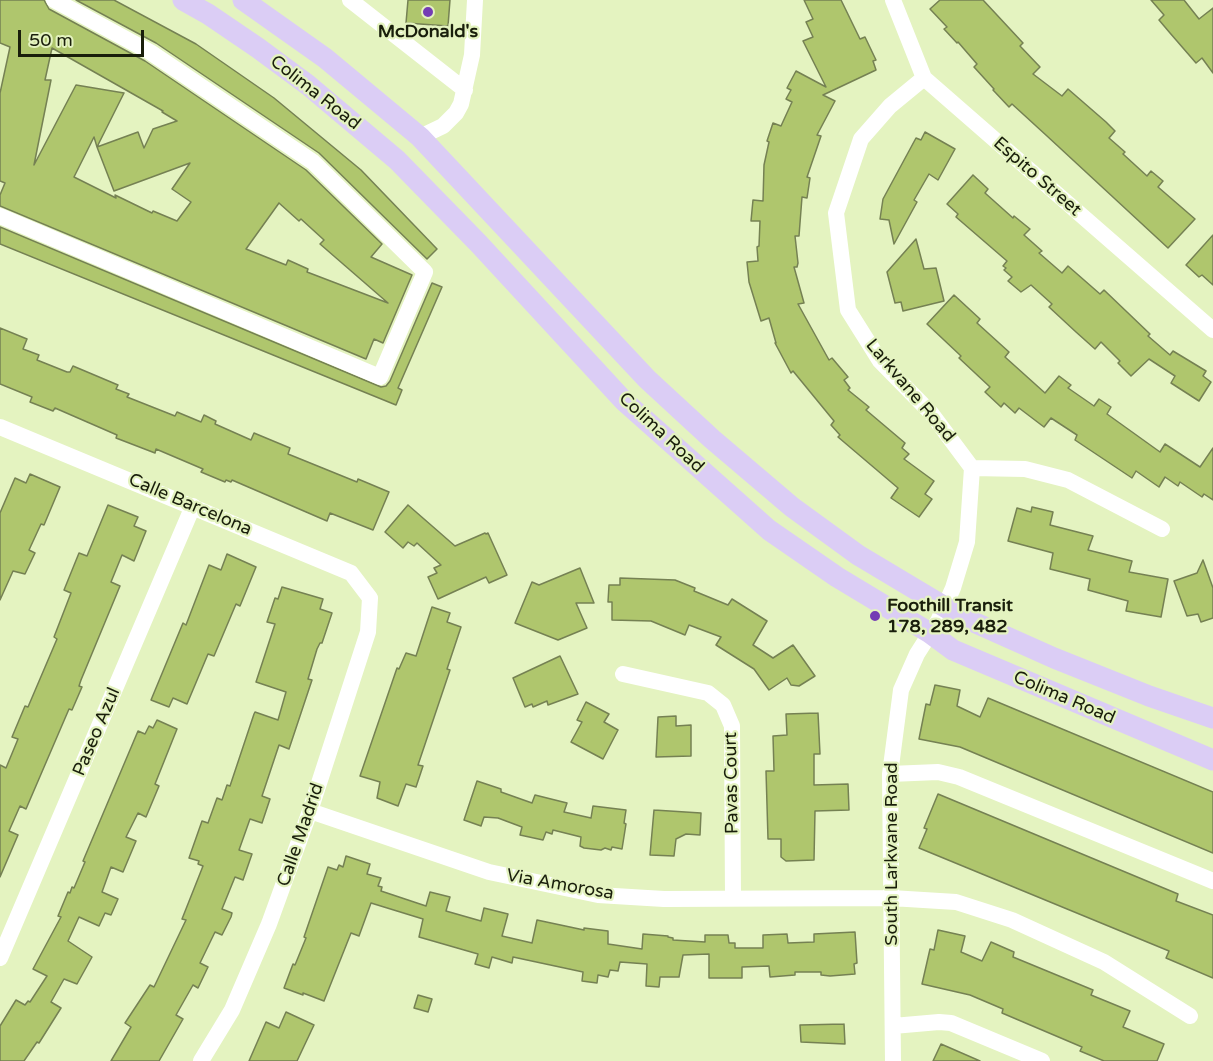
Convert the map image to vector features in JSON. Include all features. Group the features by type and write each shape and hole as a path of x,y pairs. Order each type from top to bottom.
{"main road":[{"name":"Colima Road","path":"183,0 212,7 397,160 479,244 624,401 769,530 837,577 937,620 960,616 1054,658 1149,696 1213,718"},
{"name":"Colima Road","path":"243,0 325,58 420,138 647,379 712,439 792,507 858,555 937,620 953,650 1213,760"},
{"path":"397,160 420,138"}],"street":[{"path":"0,216 380,377 425,272 313,162 150,52 54,0"},
{"path":"350,0 465,90"},
{"path":"420,138 442,126 456,113 465,90 472,55 475,0"},
{"name":"Espito Street","path":"894,0 924,78 1213,330"},
{"name":"Larkvane Road","path":"924,78 890,106 861,139 836,213 848,310 880,361 931,413 972,468"},
{"name":"Calle Barcelona","path":"0,427 351,573 370,598"},
{"path":"937,620 953,588 967,542 972,468 1025,469 1068,480 1162,529"},
{"name":"Paseo Azul","path":"0,958 193,506"},
{"name":"Calle Madrid","path":"201,1061 232,1010 269,924 310,811 368,632 370,598"},
{"name":"South Larkvane Road","path":"893,1061 890,774 901,690 917,654 937,620"},
{"name":"Pavas Court","path":"623,674 708,693 723,705 732,726 733,898"},
{"path":"890,774 938,772 959,777 1213,881"},
{"name":"Via Amorosa","path":"310,811 489,872 598,895 664,899 891,898 956,902 1012,920 1104,962 1190,1016"},
{"path":"893,1026 951,1023 1042,1061"}],"building":[{"path":"0,0 44,0 49,9 145,61 306,170 382,244 371,257 412,275 383,343 374,339 366,359 0,206 0,195 5,183 0,181 0,93 10,47 0,43","holes":["52,48 177,121 153,129 144,148 138,132 97,147 124,93 76,85 34,165 51,80 45,80","94,137 114,191 190,163 172,189 191,202 177,221 153,211 152,213 115,195 116,198 74,177","279,203 324,240 320,244 388,303 307,272 308,269 288,260 286,265 246,249"]},
{"path":"76,0 114,0 196,44 274,98 361,170 437,249 427,259 319,153 156,43"},
{"name":"McDonald's","path":"408,0 450,0 448,26 406,23"},
{"path":"804,0 841,0 860,39 865,37 876,60 873,61 876,70 823,95 835,101 817,135 821,136 807,177 810,178 807,198 802,197 799,236 795,236 798,263 797,267 794,267 804,303 798,304 829,360 832,358 848,377 844,380 850,388 848,390 869,407 866,410 905,443 902,448 909,454 904,459 934,481 925,494 932,499 919,517 891,498 898,488 838,437 840,435 831,425 834,421 793,371 791,373 775,343 769,318 761,321 749,282 747,262 758,261 757,247 759,246 760,221 751,221 753,200 763,201 764,165 769,142 767,141 773,123 781,126 792,102 786,99 791,90 787,88 796,71 826,87 803,41 813,37 806,22 813,19"},
{"path":"940,0 983,0 1023,43 1020,46 1040,67 1033,74 1062,96 1068,89 1115,131 1109,138 1125,152 1123,154 1147,176 1151,171 1163,181 1158,187 1195,219 1168,248 1012,104 1009,107 993,90 974,67 977,64 944,29 947,27 930,9"},
{"path":"1151,0 1184,0 1199,19 1213,8 1213,73 1202,58 1196,63 1170,33 1159,20 1164,15"},
{"path":"925,132 955,149 938,180 929,174 894,244 889,220 880,219 883,199 916,138 921,140"},
{"path":"973,175 988,189 985,193 1013,218 1014,216 1030,229 1024,235 1042,251 1039,253 1062,273 1068,266 1100,294 1104,290 1150,334 1148,336 1170,355 1173,351 1206,371 1203,376 1211,382 1199,401 1171,383 1175,376 1149,359 1131,376 1101,342 1095,349 1049,307 1052,304 1031,285 1021,292 1008,281 1012,277 1003,266 1007,261 956,217 958,214 947,204"},
{"path":"0,227 381,387 386,386 390,381 432,283 442,287 398,388 402,390 396,405 0,244"},
{"path":"1213,235 1213,285 1202,275 1199,277 1186,265"},
{"path":"916,239 924,269 936,268 944,301 903,311 901,302 895,303 887,272"},
{"path":"954,295 980,319 977,323 1009,352 1005,357 1045,393 1059,376 1071,385 1068,388 1094,406 1099,399 1111,407 1107,414 1160,452 1165,444 1200,467 1213,448 1213,500 1204,494 1202,497 1180,482 1178,486 1165,477 1159,487 1136,471 1132,478 1075,440 1077,435 1051,418 1044,427 1019,408 1015,413 1004,403 1001,407 985,392 990,387 927,324"},
{"path":"0,328 27,339 23,349 39,355 37,360 67,372 70,372 73,366 118,385 116,389 129,394 127,397 175,416 177,412 201,422 204,415 216,421 215,424 251,440 254,433 290,448 288,454 357,482 358,479 389,492 373,530 330,513 327,521 232,480 225,482 201,472 203,469 156,449 155,453 116,438 117,435 55,408 53,411 30,402 32,397 0,384"},
{"path":"30,474 60,487 44,525 41,524 29,550 35,553 25,574 13,571 0,600 0,513 15,478 26,483"},
{"path":"108,505 138,517 134,526 146,531 134,561 122,555 111,582 120,586 81,680 79,686 82,687 72,710 69,709 26,809 20,806 9,831 18,835 0,877 0,765 6,768 18,739 12,737 25,706 28,707 57,639 54,637 71,593 64,590 79,553 87,556"},
{"path":"408,505 455,546 488,533 507,575 489,583 486,577 438,599 428,577 437,573 434,568 441,565 417,543 414,546 408,542 403,548 385,532"},
{"path":"1032,507 1053,512 1050,525 1093,536 1088,550 1132,561 1129,572 1168,579 1161,617 1126,611 1128,601 1088,590 1090,579 1050,569 1053,553 1008,541 1017,508 1031,512"},
{"path":"227,554 256,567 240,606 236,604 214,656 208,654 187,704 173,698 169,707 151,700 183,623 186,625 209,565 221,570"},
{"path":"1203,560 1213,588 1213,618 1201,622 1198,614 1187,616 1174,581 1197,573"},
{"path":"580,568 594,603 576,603 587,628 558,640 515,623 532,582 539,585"},
{"path":"620,578 675,580 695,588 694,591 728,605 732,599 767,621 753,645 773,658 793,645 815,676 799,686 791,685 787,678 769,690 754,669 716,645 721,637 689,625 685,635 651,621 612,620 612,602 608,602 609,585 620,585"},
{"path":"282,587 323,599 320,609 332,613 322,643 317,649 308,679 312,680 289,749 279,745 262,796 270,799 262,823 250,819 239,850 252,854 243,880 235,877 222,909 232,913 231,917 222,935 215,932 200,963 208,967 198,988 193,985 176,1015 183,1019 159,1061 111,1061 131,1027 125,1023 150,985 154,987 186,920 182,919 203,866 198,864 199,861 189,858 202,821 208,823 217,798 222,800 227,785 230,786 254,714 255,712 278,720 286,692 256,682 275,624 267,622 275,598 278,599"},
{"path":"432,607 450,613 447,622 461,627 447,669 450,670 418,765 423,766 416,787 406,784 398,806 377,798 380,782 360,776 397,668 399,669 406,653 416,656"},
{"path":"560,656 578,694 548,705 547,701 533,707 532,704 525,707 513,678"},
{"path":"935,685 960,690 957,706 980,717 988,698 1213,792 1213,853 960,747 919,739 926,704 930,705"},
{"path":"586,702 609,714 604,722 618,730 603,759 571,742 582,722 577,720"},
{"path":"818,713 820,754 814,754 814,785 848,784 849,810 815,811 814,860 786,861 781,857 781,839 768,839 766,771 774,771 773,736 787,735 786,714"},
{"path":"676,716 676,726 691,725 691,756 656,757 658,717"},
{"path":"157,720 177,729 155,784 159,786 146,817 138,813 126,837 136,841 123,872 111,867 102,892 118,899 111,915 105,913 99,926 79,917 68,941 92,957 77,984 64,979 51,1002 61,1008 39,1043 37,1042 24,1061 0,1061 0,1026 16,1000 25,1005 28,1001 30,1002 47,976 33,969 61,917 58,916 68,892 70,893 72,887 74,888 85,862 83,861 138,731 145,734 149,726 153,728"},
{"path":"477,781 532,803 535,795 567,803 564,812 591,818 593,806 626,810 622,849 584,848 580,846 581,837 553,830 552,834 546,832 543,840 520,835 522,827 498,818 484,817 481,826 464,820"},
{"path":"938,794 1178,894 1176,901 1213,915 1213,978 1166,958 1169,951 919,848 927,829 924,828"},
{"path":"654,810 701,813 700,835 686,834 676,839 674,856 650,855"},
{"path":"346,856 370,864 367,874 381,878 378,886 382,887 381,891 426,906 430,892 450,897 446,911 481,921 484,908 508,914 502,936 532,943 537,920 584,930 584,928 608,931 608,944 642,949 643,934 668,936 673,940 705,942 705,935 728,935 729,943 735,943 735,948 763,948 763,935 787,934 788,943 814,942 814,934 855,932 857,963 854,964 855,974 830,976 821,975 821,972 795,972 795,975 770,977 769,966 742,967 742,978 709,978 709,954 683,955 679,977 660,977 659,987 646,986 647,964 620,962 618,971 610,970 608,977 598,975 597,983 582,981 583,972 513,957 512,963 492,957 489,968 475,964 478,954 419,937 423,919 371,903 359,936 351,933 324,1001 284,988 306,938 304,937 328,867 337,870 339,865 343,867"},
{"path":"938,930 965,936 961,952 982,961 991,942 1014,952 1013,957 1093,990 1091,995 1130,1011 1123,1027 1164,1044 1157,1061 1104,1061 1080,1051 1082,1047 1002,1013 1003,1009 970,995 922,984 930,949 934,950"},
{"path":"418,995 432,999 428,1012 414,1008"},
{"path":"286,1012 314,1025 297,1061 249,1061 266,1022 279,1028"},
{"path":"844,1024 845,1044 801,1042 800,1025"},
{"path":"941,1044 980,1061 933,1061"}],"place":[{"name":"McDonald's","path":"428,12"},
{"name":"Foothill Transit 178, 289, 482","path":"875,616"}]}
